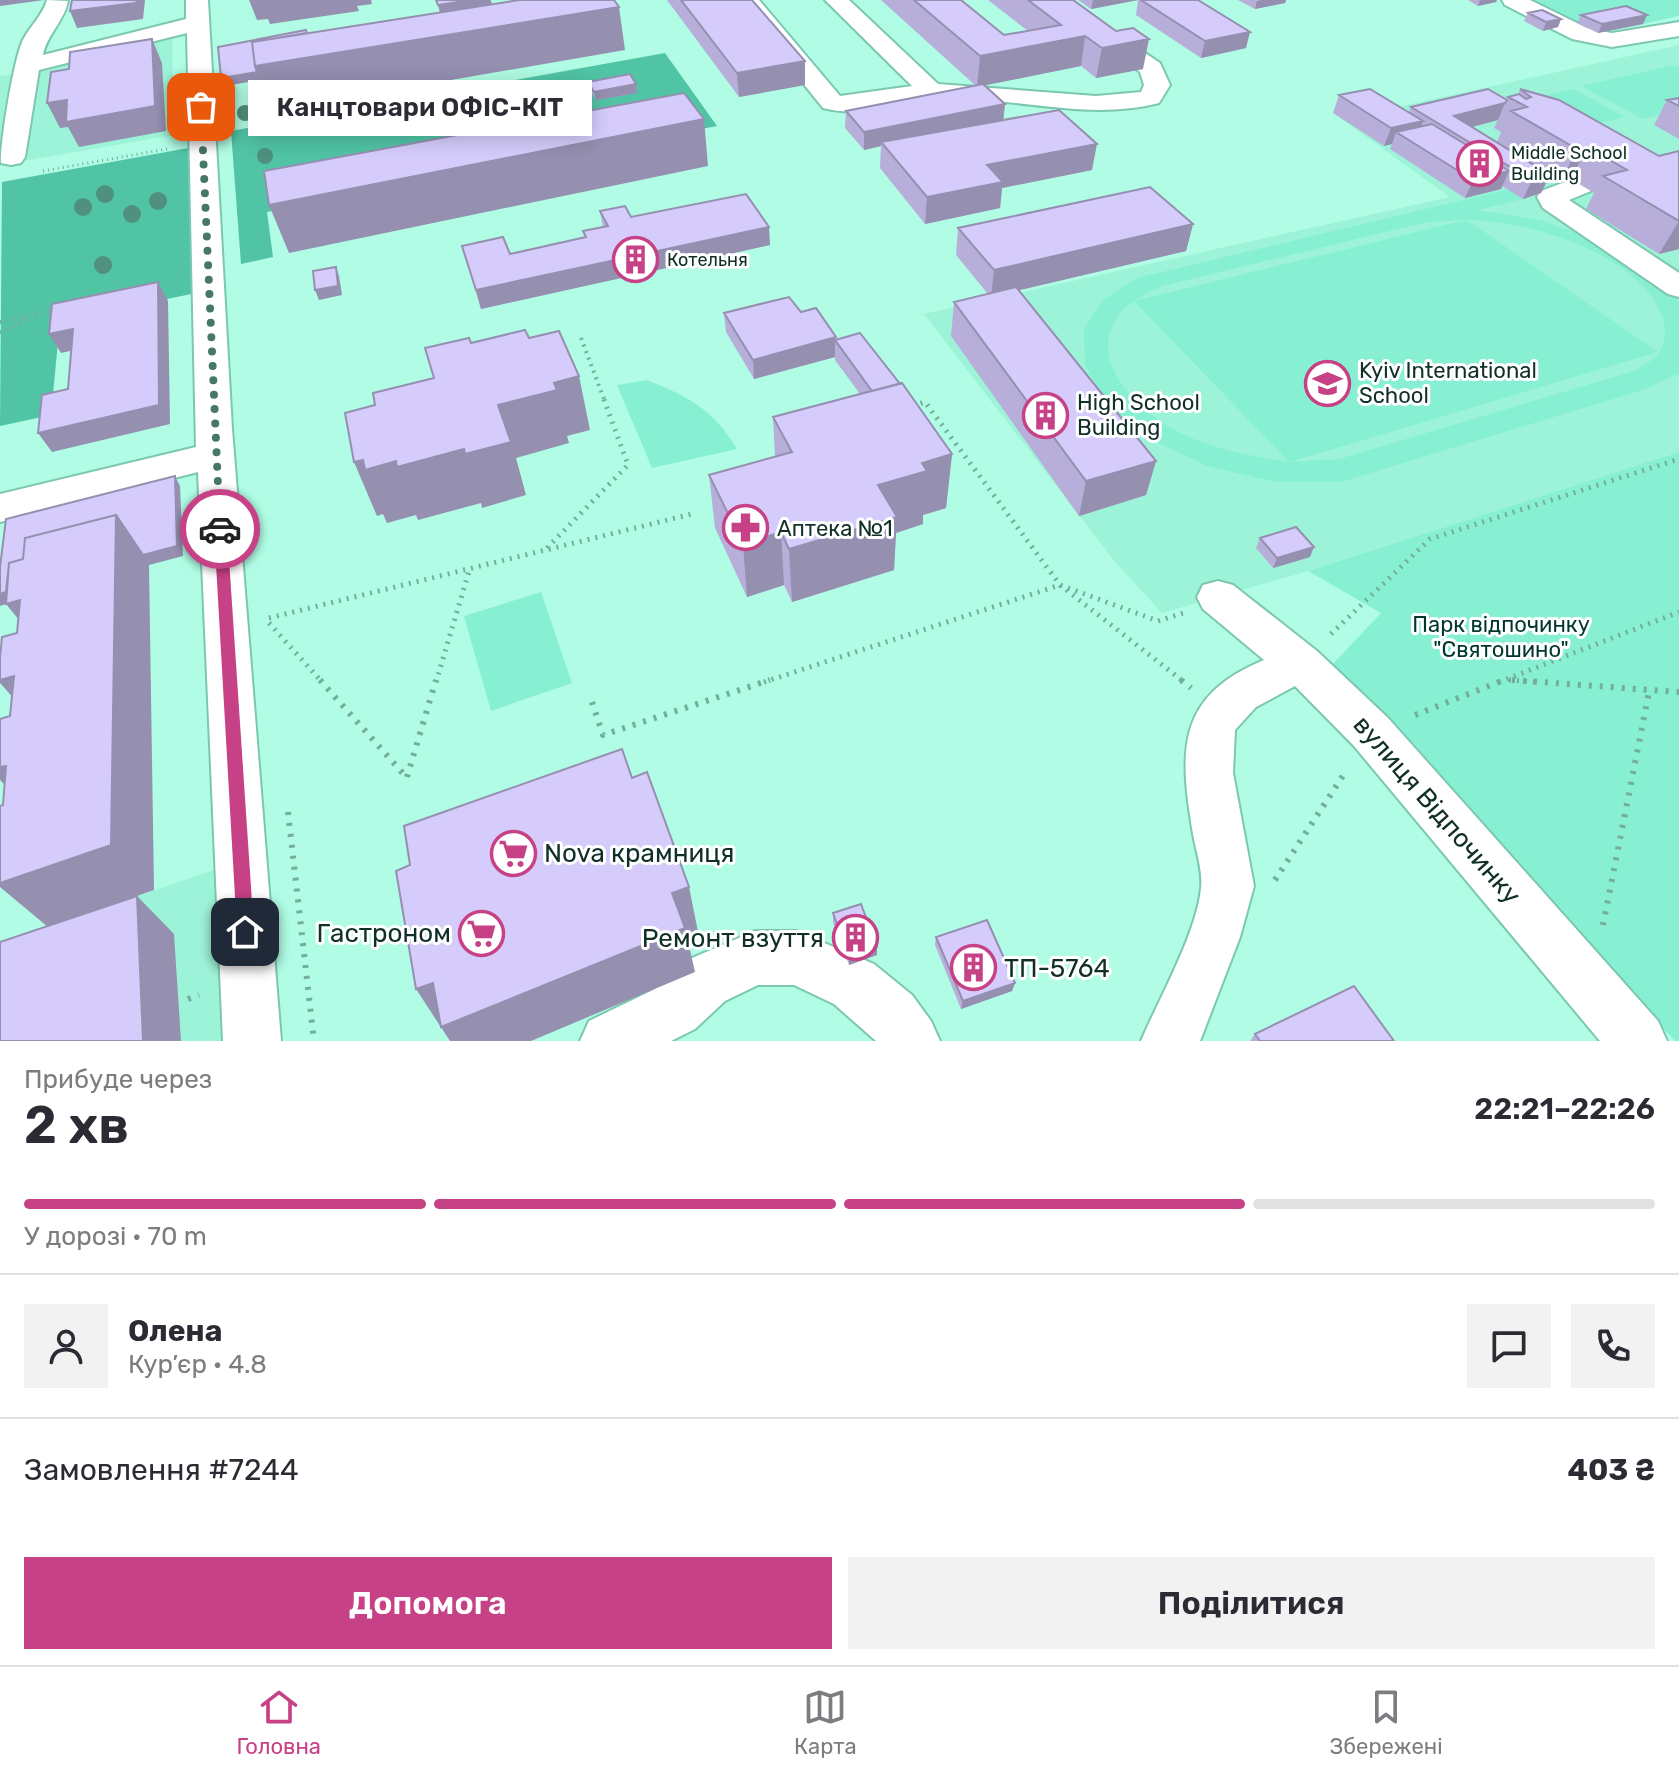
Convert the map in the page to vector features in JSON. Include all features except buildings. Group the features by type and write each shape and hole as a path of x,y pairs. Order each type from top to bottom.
{"street":[{"path":"747,0 827,101 847,104 931,91 1083,103 1127,103 1150,98 1157,85 1151,68 1051,0"},
{"path":"836,0 931,91"},
{"path":"1513,0 1580,34 1612,40 1679,29"},
{"path":"21,166 28,66 34,40 54,14 57,1"},
{"path":"28,66 198,12 210,56 216,455 252,1041"},
{"path":"1581,185 1551,197 1553,202 1679,287"},
{"path":"0,508 216,455"},
{"name":"вулиця Відпочинку","path":"1220,599 1301,664 1371,732 1638,1041"},
{"path":"1173,1039 1229,889 1206,774 1208,733 1220,710 1260,679 1301,664"},
{"path":"609,1041 675,1009 705,981 755,958 796,958 854,984 892,1015 911,1041"}],"path":[{"path":"21,166 180,147"},
{"path":"0,322 65,309"},
{"path":"0,333 36,315"},
{"path":"546,550 628,465 581,338"},
{"path":"910,406 925,402 1060,585 1220,710"},
{"path":"1301,664 1430,539 1679,459"},
{"path":"266,619 696,513"},
{"path":"266,619 407,778 470,568"},
{"path":"592,702 603,735 1060,585 1158,621 1220,599"},
{"path":"264,603 267,633"},
{"path":"1371,732 1679,612"},
{"path":"1504,680 1679,692"},
{"path":"1573,966 1597,955 1649,692"},
{"path":"286,798 314,1041"}],"shaded area":[{"path":"172,31 174,135 0,165 0,76 40,70"},
{"name":"Kyiv International School","path":"1679,45 1679,452 1308,571 1162,613 1116,563 924,314 1450,197 1333,113 1375,112"},
{"path":"665,53 717,126 267,212 273,257 241,264 231,131"},
{"path":"199,146 201,292 60,321 51,415 0,426 2,182"},
{"path":"223,867 225,1041 0,1041 0,943"}],"green space":[{"path":"1527,0 1679,0 1679,16 1643,24 1567,24"},
{"path":"1674,65 1679,68 1679,110 1643,119 1581,86"},
{"path":"1574,89 1625,117 1548,134 1499,105"},
{"path":"1509,189 1523,199 1478,210 1543,221 1592,238 1665,286 1679,302 1679,373 1646,389 1341,482 1275,482 1207,466 1148,438 1106,403 1085,365 1084,329 1103,300 1137,278","holes":["1466,220 1134,301 1162,286 1427,222","1467,220 1550,234 1580,245 1631,275 1650,295 1663,318 1665,336 1659,353 1634,371 1339,459 1290,462 1658,352","1134,301 1289,462 1199,441 1172,428 1141,405 1116,375 1110,358 1108,340 1123,310"]},
{"path":"647,380 699,406 719,424 737,449 652,468 617,385"},
{"name":"Парк відпочинку \"Святошино\"","path":"1679,452 1679,1041 1675,1041 1333,664 1381,613 1308,571"},
{"path":"541,592 572,683 491,711 464,616"}],"way so far":[{"path":"201,107 220,529"}],"place":[{"name":"Канцтовари ОФІС-КІТ","path":"201,107"},
{"name":"Middle School Building","path":"1480,163"},
{"name":"Котельня","path":"636,260"},
{"name":"Kyiv International School","path":"1328,383"},
{"name":"High School Building","path":"1046,415"},
{"name":"Аптека №1","path":"746,528"},
{"name":"Nova крамниця","path":"513,853"},
{"name":"Гастроном","path":"482,933"},
{"name":"Ремонт взуття","path":"855,938"},
{"name":"ТП-5764","path":"973,968"}],"route":[{"path":"220,529 245,932"}]}
